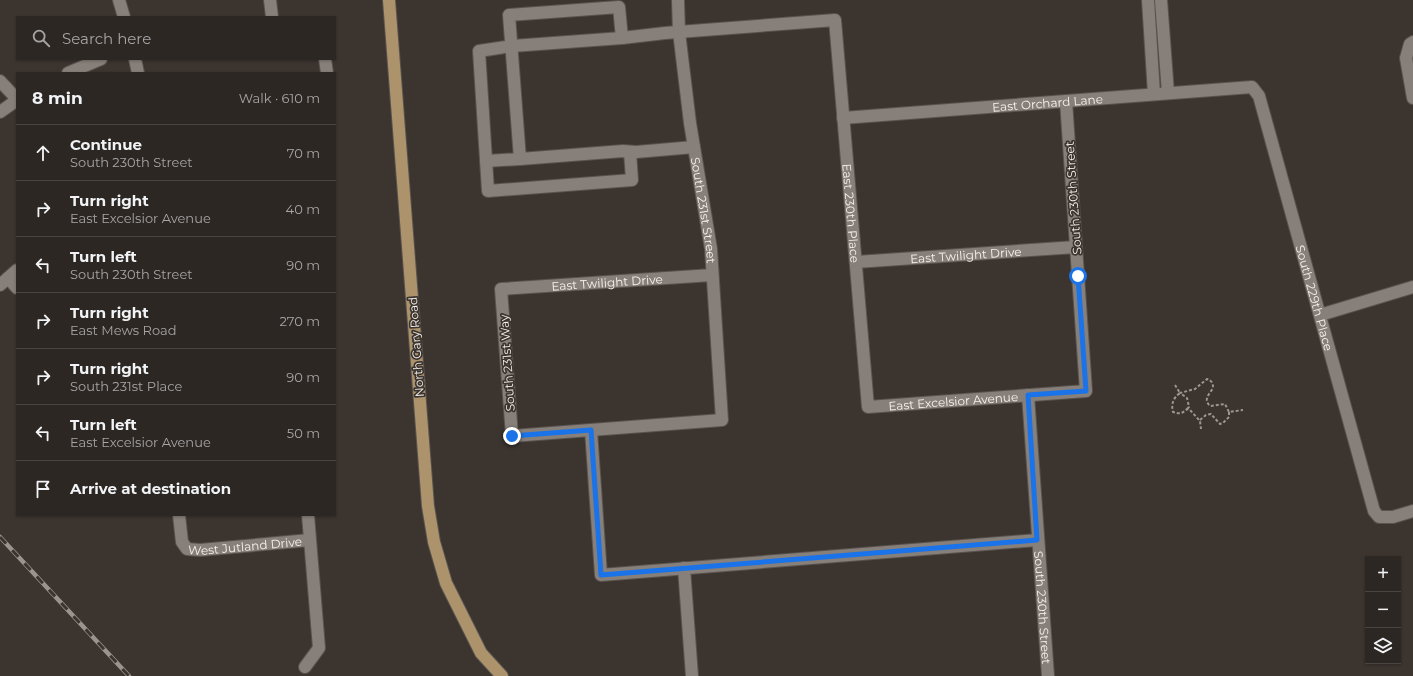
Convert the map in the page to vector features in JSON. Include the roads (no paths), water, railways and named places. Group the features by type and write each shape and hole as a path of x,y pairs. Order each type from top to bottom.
{"main road":[{"name":"North Gary Road","path":"390,0 428,506 434,542 446,583 481,652 502,676"}],"street":[{"path":"119,0 124,16"},
{"path":"270,0 272,16"},
{"path":"1148,0 1154,94"},
{"path":"1161,0 1168,93"},
{"name":"South 231st Street","path":"591,430 722,420 708,230 694,147 679,32 679,1"},
{"path":"520,159 509,15 619,7 622,38"},
{"name":"East 230th Place","path":"679,32 835,20 868,407"},
{"path":"630,152 632,180 488,191 479,51 512,46 622,38 679,32"},
{"path":"1411,43 1406,58 1413,98"},
{"path":"70,72 99,60"},
{"path":"135,60 138,72"},
{"path":"325,60 326,72"},
{"path":"0,81 16,99"},
{"name":"East Orchard Lane","path":"843,118 1252,87"},
{"name":"South 229th Place","path":"1252,87 1260,96 1374,511 1380,517 1393,517 1413,511"},
{"path":"0,112 16,101"},
{"name":"South 230th Street","path":"1066,101 1086,391"},
{"path":"486,161 623,151 675,150 694,147"},
{"name":"East Twilight Drive","path":"856,262 1076,247"},
{"name":"East Twilight Drive","path":"501,289 712,275"},
{"path":"8,278 16,287"},
{"path":"1320,315 1413,287"},
{"name":"South 231st Way","path":"501,289 512,436 591,430"},
{"name":"East Excelsior Avenue","path":"868,407 1086,391"},
{"name":"South 230th Street","path":"1028,395 1037,540 1048,676"},
{"path":"591,430 601,575 1037,540"},
{"name":"West Jutland Drive","path":"179,516 182,542 187,548 200,550 310,540"},
{"path":"305,668 319,648 308,516"},
{"path":"684,568 692,676"}],"railway":[{"path":"0,537 129,676"}]}
